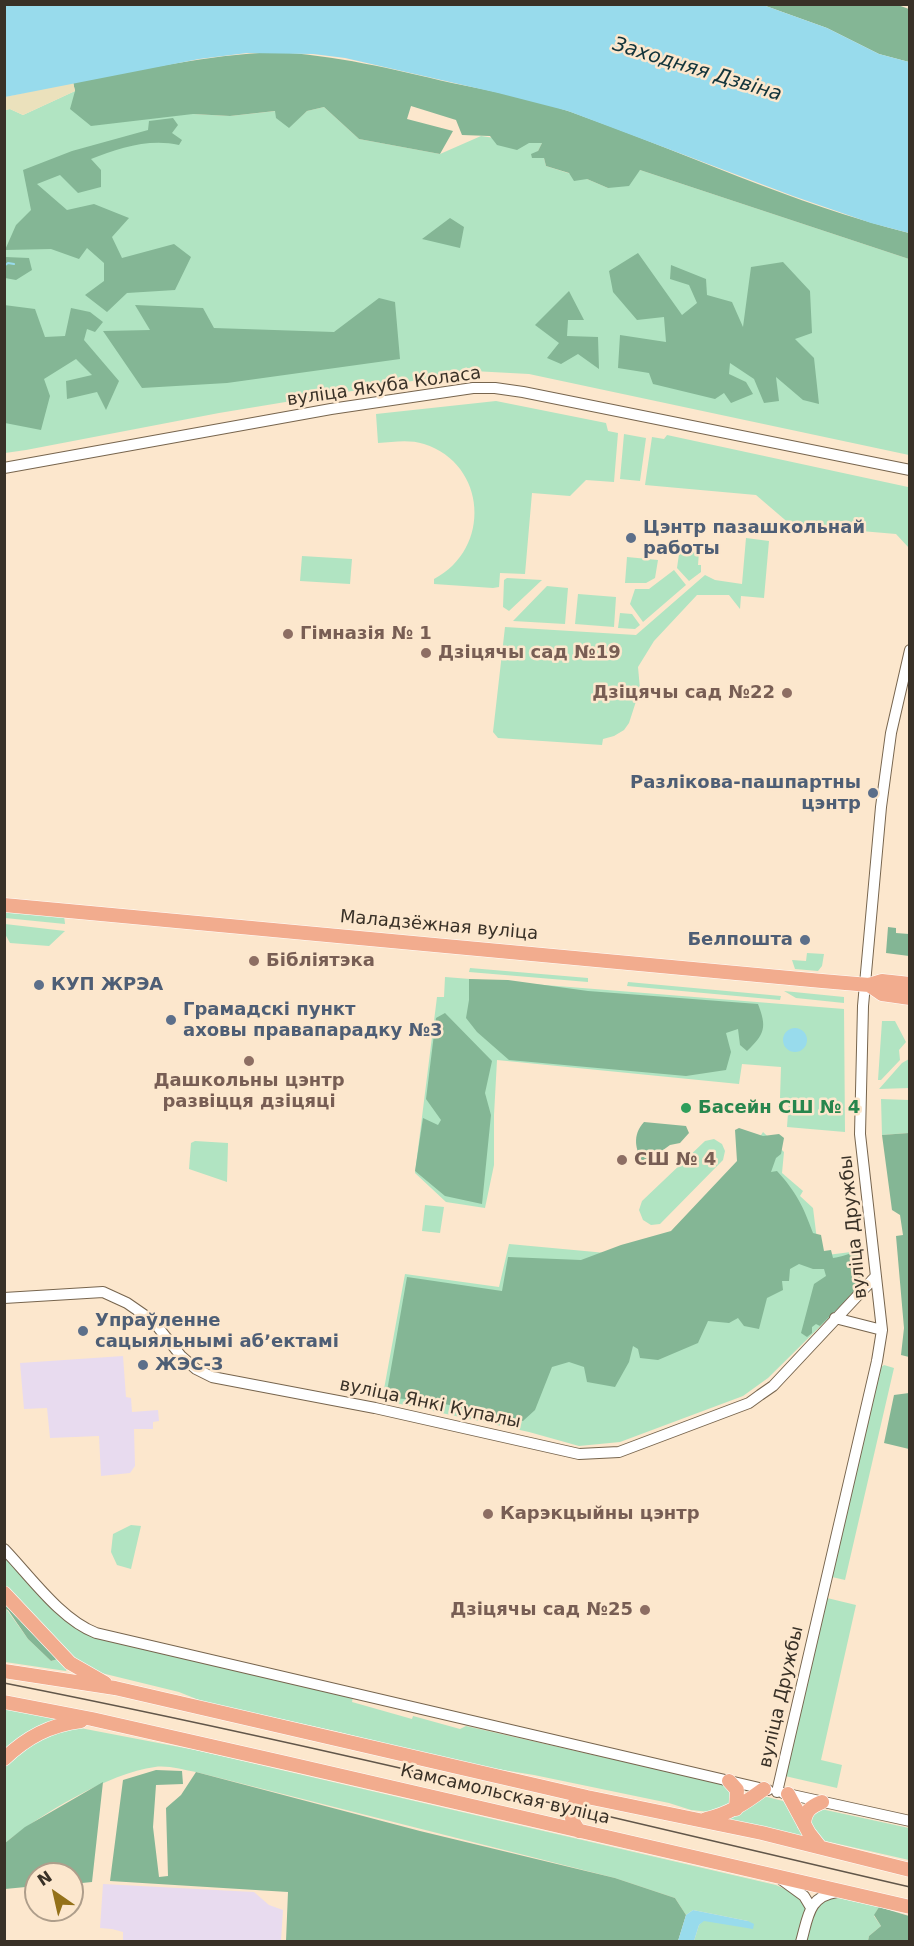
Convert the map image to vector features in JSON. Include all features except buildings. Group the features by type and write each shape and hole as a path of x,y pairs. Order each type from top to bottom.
{"main road":[{"name":"Маладзёжная вуліца","path":"4,905 867,985 882,981 909,984"},
{"name":"Маладзёжная вуліца","path":"867,985 882,994 909,998"},
{"path":"4,1593 70,1663 115,1688"},
{"path":"4,1671 115,1688"},
{"name":"Камсамольская вуліца","path":"115,1688 587,1797 820,1847 909,1870"},
{"name":"Камсамольская вуліца","path":"4,1702 92,1719 909,1907"},
{"path":"4,1759 38,1732 60,1724 92,1719"},
{"path":"729,1781 737,1790 736,1809"},
{"path":"701,1820 722,1816 776,1792 804,1824 820,1847"},
{"path":"579,1831 572,1820 572,1808 576,1802 587,1797"},
{"path":"804,1824 805,1815 811,1806 822,1802"}],"street":[{"name":"вуліца Якуба Коласа","path":"4,468 331,409 473,388 495,388 612,409 909,470"},
{"name":"вуліца Дружбы","path":"776,1792 878,1361 882,1330 860,1134 863,1006 867,985 884,786 891,733 909,650"},
{"name":"вуліца Янкі Купалы","path":"4,1298 103,1293 127,1303 153,1321 181,1356 196,1369 212,1377 375,1408 579,1454 619,1452 749,1403 773,1386 876,1276"},
{"path":"835,1318 882,1330"},
{"path":"4,1549 68,1617 81,1627 96,1633 909,1821"},
{"path":"778,1878 793,1886 804,1896 810,1906"},
{"path":"801,1941 810,1906 825,1895 840,1891"}],"shaded area":[{"path":"123,1356 126,1397 131,1398 132,1412 158,1410 159,1421 153,1422 153,1429 134,1429 135,1466 130,1473 101,1476 99,1436 50,1438 47,1408 24,1409 20,1363"},
{"path":"103,1884 254,1892 269,1905 283,1910 281,1941 123,1941 123,1932 100,1928"}],"green space":[{"path":"895,4 909,9 909,62 879,54 827,28 763,5"},
{"path":"274,52 364,63 542,103 571,112 781,193 909,233 909,259 640,170 629,186 608,188 587,179 574,181 569,173 546,166 544,158 532,158 531,154 538,151 542,143 529,143 517,150 497,145 490,136 462,135 456,120 411,106 407,119 453,131 440,154 359,139 324,107 307,111 289,128 276,118 275,111 230,116 193,114 91,126 70,109 75,91 73,82 198,60"},
{"path":"75,91 193,114 230,116 276,111 289,127 307,111 324,107 359,139 440,154 481,136 542,143 538,151 544,158 546,166 608,188 640,170 909,259 909,455 529,374 473,371 219,413 5,453 5,110 10,109 23,115"},
{"path":"173,118 178,125 172,133 182,140 179,145 146,143 112,151 91,159 101,170 101,187 78,193 60,175 37,184 67,210 94,204 129,218 112,237 122,258 174,244 191,257 175,290 127,293 107,312 85,295 104,281 104,263 87,248 79,259 51,249 5,250 16,225 31,210 23,170 72,151 148,130 149,121"},
{"path":"450,218 464,227 460,248 422,239"},
{"path":"638,253 682,315 697,303 689,285 670,279 671,265 706,279 707,295 732,302 743,327 751,267 783,262 810,291 812,333 795,339 814,358 819,404 803,400 776,377 779,401 764,403 754,379 730,363 729,374 746,382 753,394 731,403 724,393 715,399 653,384 649,373 618,368 620,335 666,342 664,317 637,320 613,292 609,271"},
{"path":"5,257 29,258 32,270 16,280 5,278"},
{"path":"569,291 584,320 568,320 567,336 598,337 599,369 578,354 561,364 547,358 559,343 535,325"},
{"path":"379,298 395,302 400,359 227,383 142,388 103,331 150,330 135,305 203,308 214,328 334,332"},
{"path":"4,305 35,309 45,337 65,336 71,308 90,312 103,322 95,332 87,329 84,340 119,381 106,410 97,392 67,399 66,381 92,375 76,359 44,379 50,396 41,430 5,423"},
{"path":"496,401 606,423 608,431 618,433 614,482 586,480 570,496 532,493 525,574 500,573 499,587 493,588 434,584 434,579 453,565 466,548 473,528 474,508 470,488 460,469 445,454 418,442 378,443 376,414"},
{"path":"624,434 646,438 640,481 620,479"},
{"path":"667,435 908,487 909,548 896,534 791,525 756,495 645,485 652,437 664,439"},
{"path":"746,538 769,541 764,598 741,596 740,609 729,595 697,595 654,641 638,667 640,689 629,723 624,730 603,739 602,745 498,738 493,732 505,627 636,635 705,575 715,580 742,584"},
{"path":"683,550 699,552 698,565 701,565 701,572 689,581 677,568 679,554"},
{"path":"302,556 352,559 350,584 300,581"},
{"path":"627,557 658,560 655,578 646,583 625,583"},
{"path":"674,570 686,585 643,622 630,604 635,589 649,589"},
{"path":"507,578 542,580 509,611 503,607 504,580"},
{"path":"547,586 568,588 565,624 513,621"},
{"path":"578,594 616,597 614,627 575,624"},
{"path":"620,613 632,614 640,625 635,629 618,628"},
{"path":"4,911 64,915 65,924 5,918"},
{"path":"4,924 65,931 49,946 10,943 5,934"},
{"path":"888,927 896,928 896,933 909,934 909,956 886,953"},
{"path":"807,953 824,954 822,966 818,971 795,969 792,960 806,961"},
{"path":"470,968 588,978 588,982 469,972"},
{"path":"445,977 844,1009 845,1132 787,1127 789,1099 780,1098 781,1067 742,1064 739,1084 497,1060 494,1165 485,1208 446,1202 415,1173 437,997 444,997"},
{"path":"469,979 508,980 588,991 758,1004 763,1019 763,1030 758,1040 747,1051 740,1045 738,1029 726,1033 731,1052 726,1070 686,1076 509,1060 477,1032 466,1018"},
{"path":"628,982 781,996 780,1000 627,986"},
{"path":"784,991 844,997 844,1003 796,998"},
{"path":"445,1013 492,1061 485,1093 491,1115 482,1204 445,1196 415,1171 423,1118 438,1125 441,1120 426,1099 436,1018"},
{"path":"882,1021 895,1021 906,1042 899,1050 900,1060 881,1080 878,1080"},
{"path":"909,1059 909,1088 879,1089 902,1063"},
{"path":"881,1099 909,1100 909,1133 882,1135"},
{"path":"644,1122 686,1126 689,1133 680,1143 670,1145 644,1164 636,1137"},
{"path":"739,1128 763,1136 779,1134 784,1138 781,1154 776,1158 771,1172 777,1171 795,1193 813,1233 821,1235 824,1251 831,1250 833,1258 859,1252 860,1286 820,1326 816,1324 812,1327 812,1333 807,1337 801,1333 814,1284 826,1276 824,1269 813,1269 799,1264 790,1269 789,1281 782,1281 783,1290 767,1298 759,1329 744,1326 738,1318 729,1323 708,1321 698,1343 658,1360 640,1358 638,1349 633,1346 629,1362 615,1387 587,1382 584,1367 569,1362 552,1367 535,1410 523,1421 440,1403 386,1397 407,1277 502,1291 508,1257 581,1260 621,1245 671,1231 737,1161 735,1130"},
{"path":"763,1132 784,1152 782,1173 803,1191 800,1196 813,1208 819,1256 859,1251 861,1286 768,1378 743,1396 620,1442 579,1446 529,1432 382,1400 405,1274 499,1287 509,1244 660,1258 748,1156"},
{"path":"910,1133 909,1357 901,1355 904,1328 896,1236 903,1235 900,1215 892,1210 882,1135"},
{"path":"714,1139 722,1144 725,1151 723,1160 660,1224 651,1225 643,1220 639,1210 642,1201 705,1141"},
{"path":"195,1141 228,1143 227,1182 189,1169 191,1143"},
{"path":"425,1205 444,1207 440,1233 422,1231"},
{"path":"884,1365 894,1368 845,1580 832,1577 880,1368"},
{"path":"909,1393 909,1449 884,1443 894,1395"},
{"path":"131,1525 141,1526 131,1569 117,1565 111,1552 113,1534"},
{"path":"4,1556 66,1620 353,1697 352,1702 412,1719 413,1716 460,1729 466,1726 726,1785 731,1789 731,1803 727,1807 710,1812 691,1810 669,1803 534,1775 466,1764 335,1731 204,1702 179,1692 89,1670 72,1660 5,1588"},
{"path":"4,1598 58,1659 51,1661 28,1639 5,1609"},
{"path":"827,1598 856,1605 821,1760 842,1765 837,1788 785,1776"},
{"path":"4,1609 28,1639 51,1661 58,1659 67,1669 66,1671 5,1662"},
{"path":"5,1707 64,1719 5,1753"},
{"path":"75,1727 195,1750 776,1885 798,1895 807,1905 797,1941 694,1941 699,1925 703,1921 748,1921 693,1910 686,1915 675,1898 615,1878 196,1772 165,1767 137,1771 97,1786 56,1808 5,1843 5,1764 40,1736"},
{"path":"156,1770 182,1771 183,1784 156,1785 153,1827 159,1877 168,1876 166,1808 181,1795 196,1772 420,1831 615,1878 675,1898 686,1915 678,1941 286,1941 288,1892 110,1881 123,1780"},
{"path":"103,1782 92,1882 84,1883 84,1862 24,1862 24,1887 5,1889 5,1843 25,1827"},
{"path":"763,1796 787,1802 806,1838 725,1820"},
{"path":"821,1809 909,1828 909,1860 821,1840 810,1822 811,1817"},
{"path":"839,1898 879,1907 874,1916 881,1926 869,1936 868,1941 806,1942 818,1903"},
{"path":"879,1907 909,1916 909,1941 868,1941 869,1936 881,1926 874,1915"}],"sand":[{"path":"73,82 75,91 23,115 10,109 5,110 5,97"}],"water":[{"name":"Заходняя Дзвіна","path":"4,5 763,5 827,28 879,54 909,62 909,233 871,223 793,196 568,111 345,58 313,54 247,53 199,59 5,97"},
{"path":"795,1028 804,1031 807,1040 804,1049 795,1052 786,1049 783,1040 786,1031"},
{"path":"693,1910 748,1921 754,1924 753,1929 704,1921 699,1925 694,1941 678,1941 686,1915"}],"waterway":[{"path":"4,266 8,263 14,264"}],"tram line":[{"path":"4,1683 345,1755 910,1887"}],"place":[{"name":"Цэнтр пазашкольнай работы","path":"631,538"},
{"name":"Гімназія № 1","path":"288,634"},
{"name":"Дзіцячы сад №19","path":"426,653"},
{"name":"Дзіцячы сад №22","path":"787,693"},
{"name":"Разлікова-пашпартны цэнтр","path":"873,793"},
{"name":"Белпошта","path":"805,940"},
{"name":"Бібліятэка","path":"254,961"},
{"name":"КУП ЖРЭА","path":"39,985"},
{"name":"Грамадскі пункт аховы правапарадку №3","path":"171,1020"},
{"name":"Дашкольны цэнтр развіцця дзіцяці","path":"249,1061"},
{"name":"Басейн СШ № 4","path":"686,1108"},
{"name":"СШ № 4","path":"622,1160"},
{"name":"Упраўленне сацыяльнымі абʼектамі","path":"83,1331"},
{"name":"ЖЭС-3","path":"143,1365"},
{"name":"Карэкцыйны цэнтр","path":"488,1514"},
{"name":"Дзіцячы сад №25","path":"645,1610"}]}
